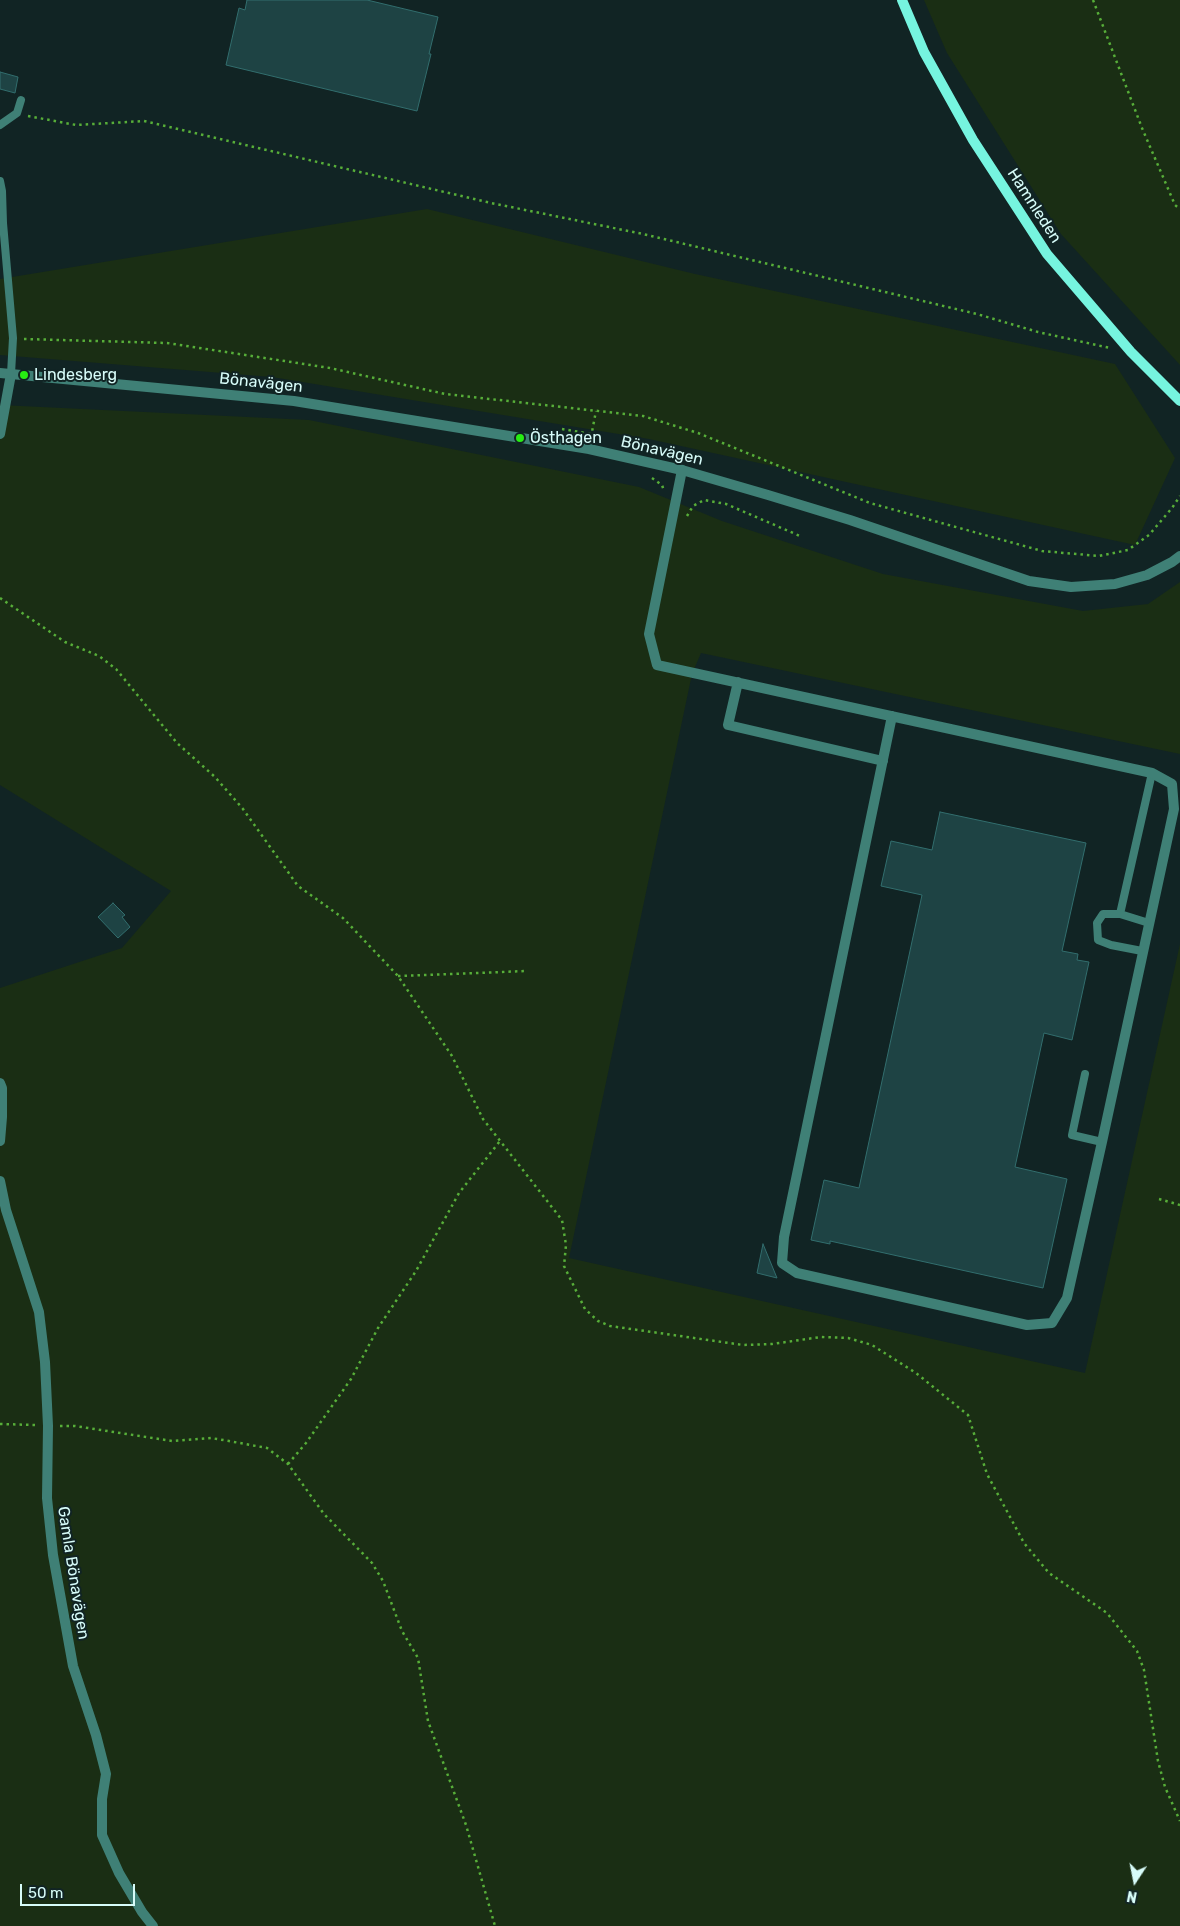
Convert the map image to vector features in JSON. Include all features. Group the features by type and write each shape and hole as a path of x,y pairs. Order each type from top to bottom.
{"main road":[{"name":"Hamnleden","path":"902,0 924,52 983,156 1047,254 1131,352 1180,401"}],"street":[{"name":"Bönavägen","path":"0,373 294,401 589,449 682,470 850,520 1029,581 1071,587 1115,584 1147,575 1180,556"},
{"path":"0,434 11,374"},
{"path":"682,470 649,634 657,665 1152,772 1172,784 1174,809 1102,1142 1067,1298 1052,1323 1027,1325 797,1273 782,1263 784,1237 892,716"},
{"path":"738,682 728,725 883,761"},
{"path":"0,1083 2,1088 2,1117 0,1141"},
{"name":"Gamla Bönavägen","path":"0,1181 6,1210 39,1312 45,1362 48,1426 47,1498 53,1555 73,1666 96,1735 106,1774 102,1799 102,1835 119,1873 142,1912 154,1926"}],"lane":[{"path":"0,125 17,114 21,100"},
{"path":"0,181 13,338 11,374"},
{"path":"1120,914 1152,772"},
{"path":"1142,951 1111,945 1098,940 1097,924 1102,914 1120,914 1149,923"},
{"path":"1085,1074 1072,1135 1102,1142"}],"path":[{"path":"1093,0 1142,128 1175,204 1180,209"},
{"path":"17,114 76,125 144,121 491,203 662,238 977,314 1038,332 1131,352"},
{"path":"13,338 167,343 330,368 445,394 644,416 698,433 870,503 1042,551 1099,556 1128,550 1149,535 1180,496"},
{"path":"589,449 596,411"},
{"path":"562,429 592,434"},
{"path":"644,476 654,478 662,485 664,492"},
{"path":"684,524 693,506 704,500 726,504 800,536"},
{"path":"0,598 65,642 98,656 116,670 177,744 215,777 243,809 298,886 343,918 398,976 452,1056 483,1119 562,1220 566,1245 564,1266 585,1309 598,1321 610,1326 743,1345 772,1344 821,1337 848,1338 872,1345 916,1373 968,1415 987,1474 1024,1543 1049,1573 1107,1613 1136,1651 1144,1670 1158,1761 1165,1787 1180,1821"},
{"path":"398,976 527,971"},
{"path":"288,1464 306,1443 351,1379 378,1328 416,1271 459,1193 500,1141"},
{"path":"1159,1199 1180,1205"},
{"path":"0,1424 75,1426 172,1441 211,1438 268,1448 288,1464 324,1514 372,1564 383,1581 402,1631 418,1658 428,1721 466,1825 495,1926"}],"green space":[{"path":"924,0 1180,0 1180,365 1061,234 947,53"},
{"path":"427,209 695,274 1115,364 1175,458 1135,545 649,439 272,377 0,355 0,279"},
{"path":"0,405 309,420 639,487 722,521 883,574 1083,611 1148,604 1180,582 1180,754 701,653 692,674 569,1258 1085,1373 1180,944 1180,1926 0,1926 0,988 122,948 171,891 0,785"}],"building":[{"path":"247,0 367,0 438,17 417,111 226,65 239,8 245,10"},
{"path":"0,72 18,77 15,93 0,89"},
{"path":"940,812 1086,843 1062,951 1078,954 1077,960 1089,962 1072,1040 1044,1033 1015,1167 1067,1179 1043,1288 830,1241 830,1244 811,1240 824,1180 859,1188 922,895 881,886 891,841 932,850"},
{"path":"113,903 125,915 122,917 130,927 118,938 98,917"},
{"path":"763,1244 777,1278 757,1273"}],"place":[{"name":"Lindesberg","path":"24,375"},
{"name":"Östhagen","path":"520,438"}]}
